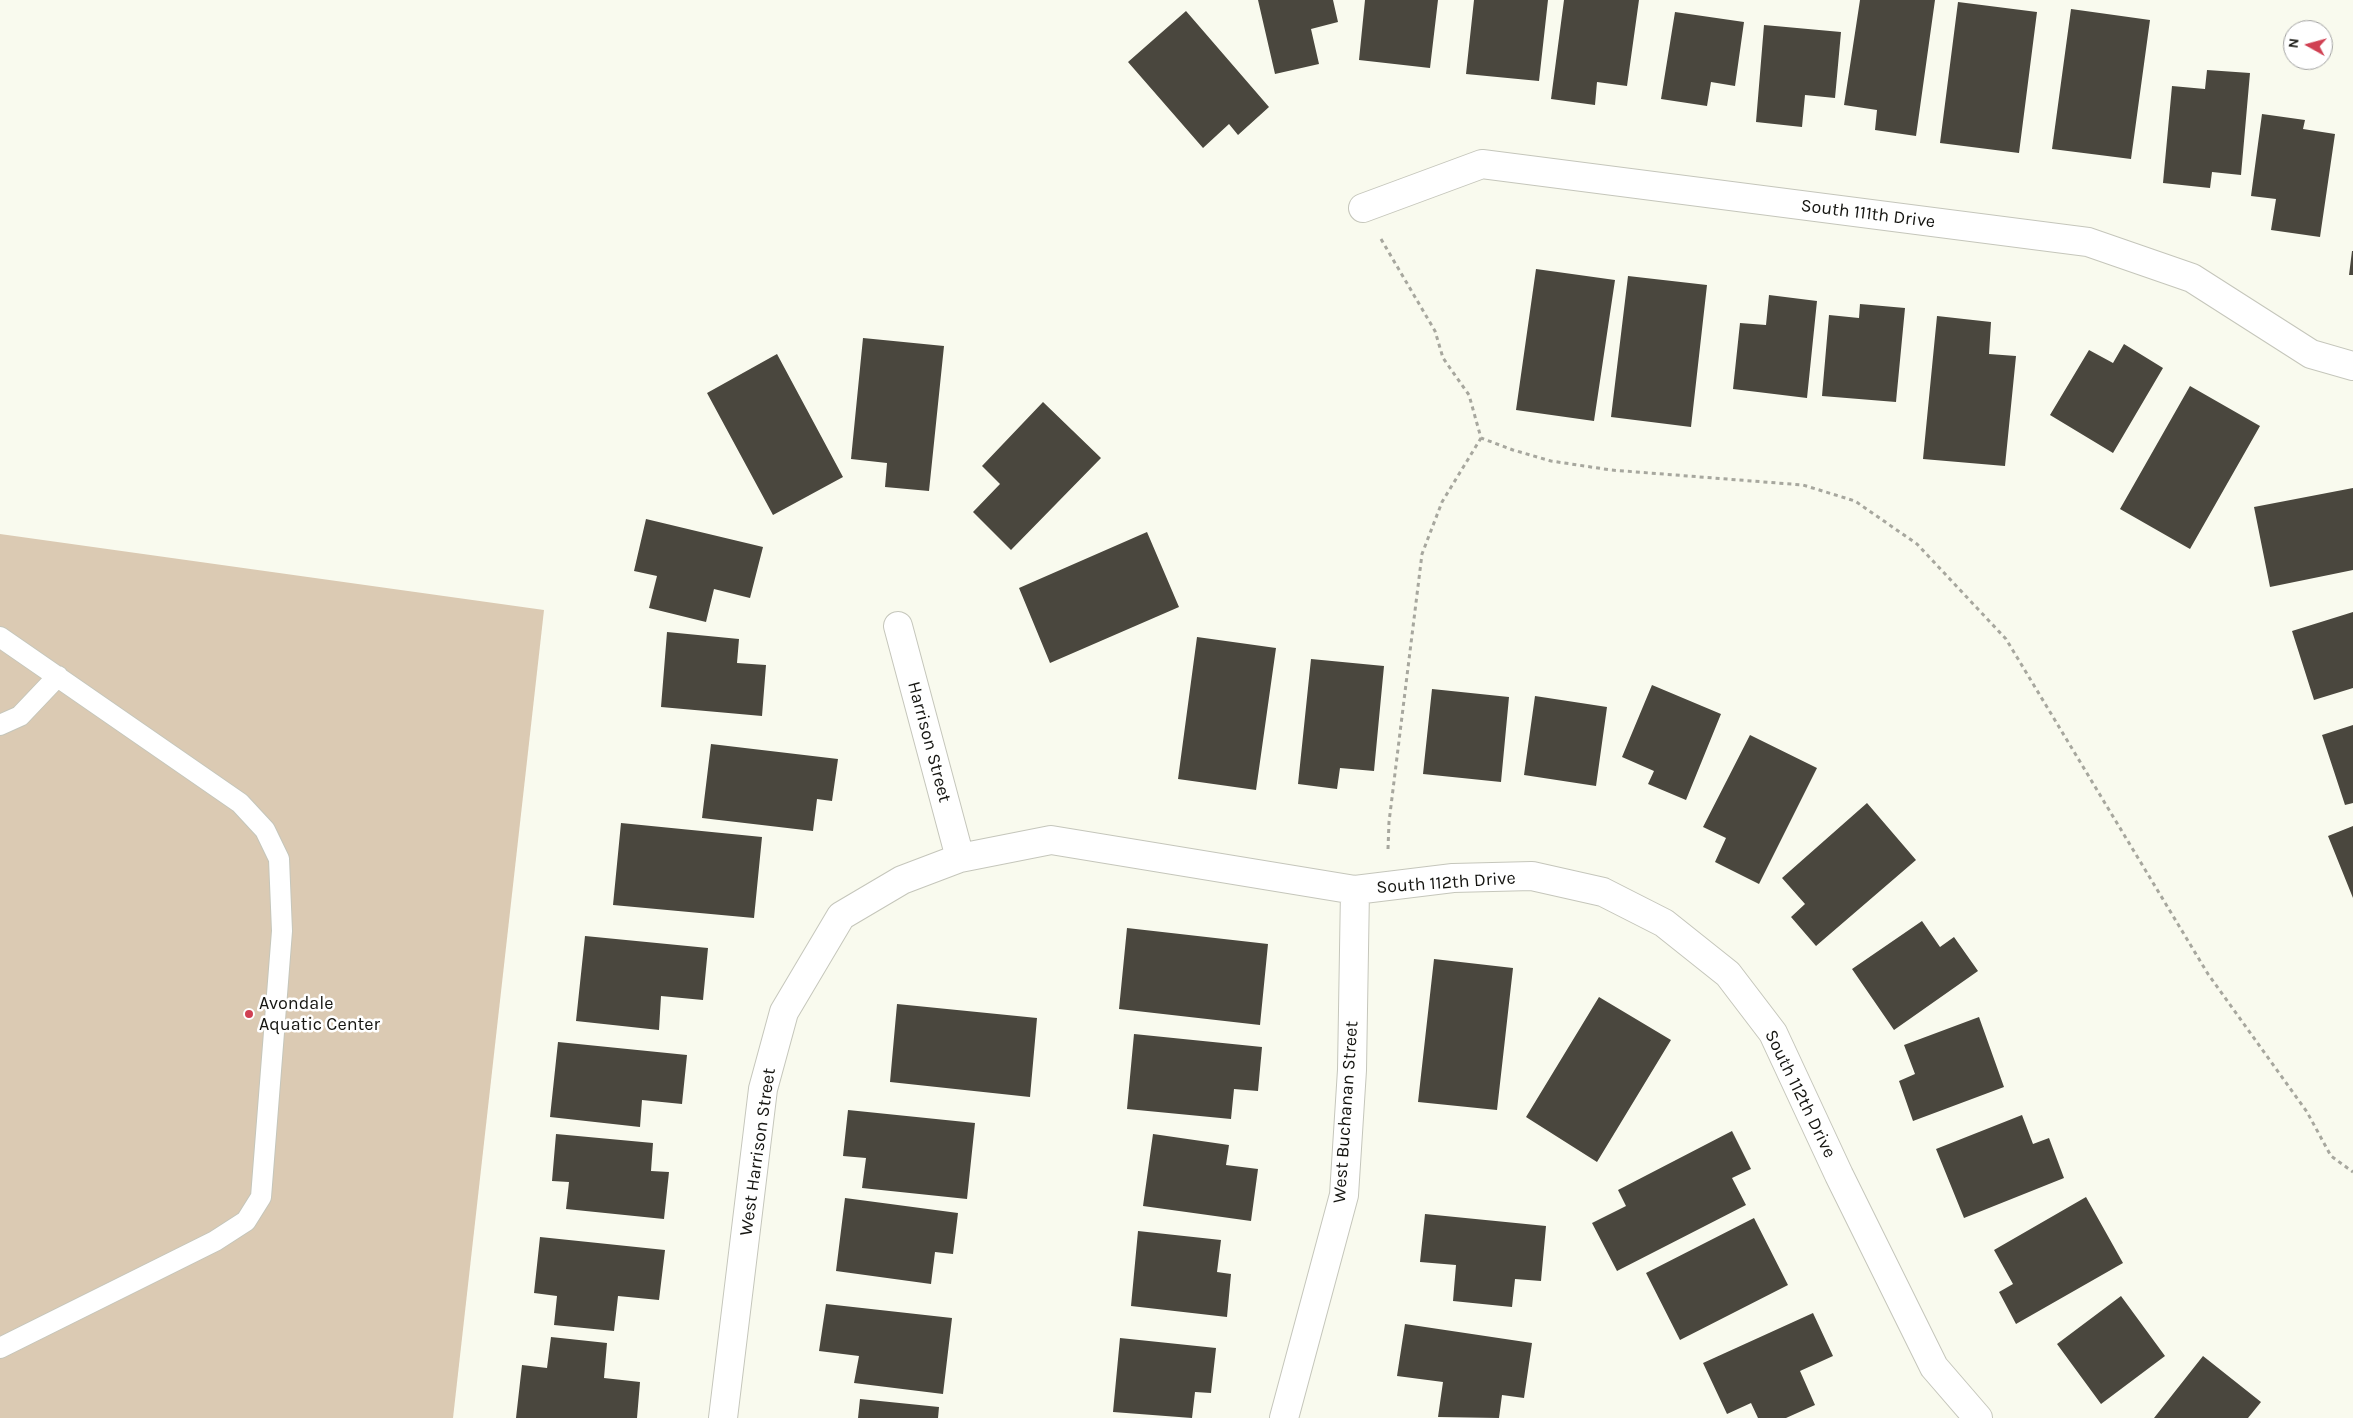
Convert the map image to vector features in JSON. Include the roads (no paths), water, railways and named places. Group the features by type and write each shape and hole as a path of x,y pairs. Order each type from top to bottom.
{"street":[{"name":"South 111th Drive","path":"1363,208 1482,164 2088,242 2192,278 2311,354 2353,366"},
{"name":"Harrison Street","path":"898,626 960,858"},
{"name":"South 112th Drive","path":"960,858 1052,840 1355,890 1453,878 1532,876 1603,892 1664,923 1728,974 1773,1033 1839,1175 1934,1367 1978,1418"},
{"name":"West Harrison Street","path":"723,1418 763,1089 784,1012 841,916 902,880 960,858"},
{"name":"West Buchanan Street","path":"1284,1418 1344,1195 1352,1070 1355,890"}],"lane":[{"path":"0,637 240,803 266,830 279,858 282,931 261,1197 246,1222 215,1240 0,1348"},
{"path":"0,725 20,716 58,676"}],"place":[{"name":"Avondale Aquatic Center","path":"249,1014"}]}
